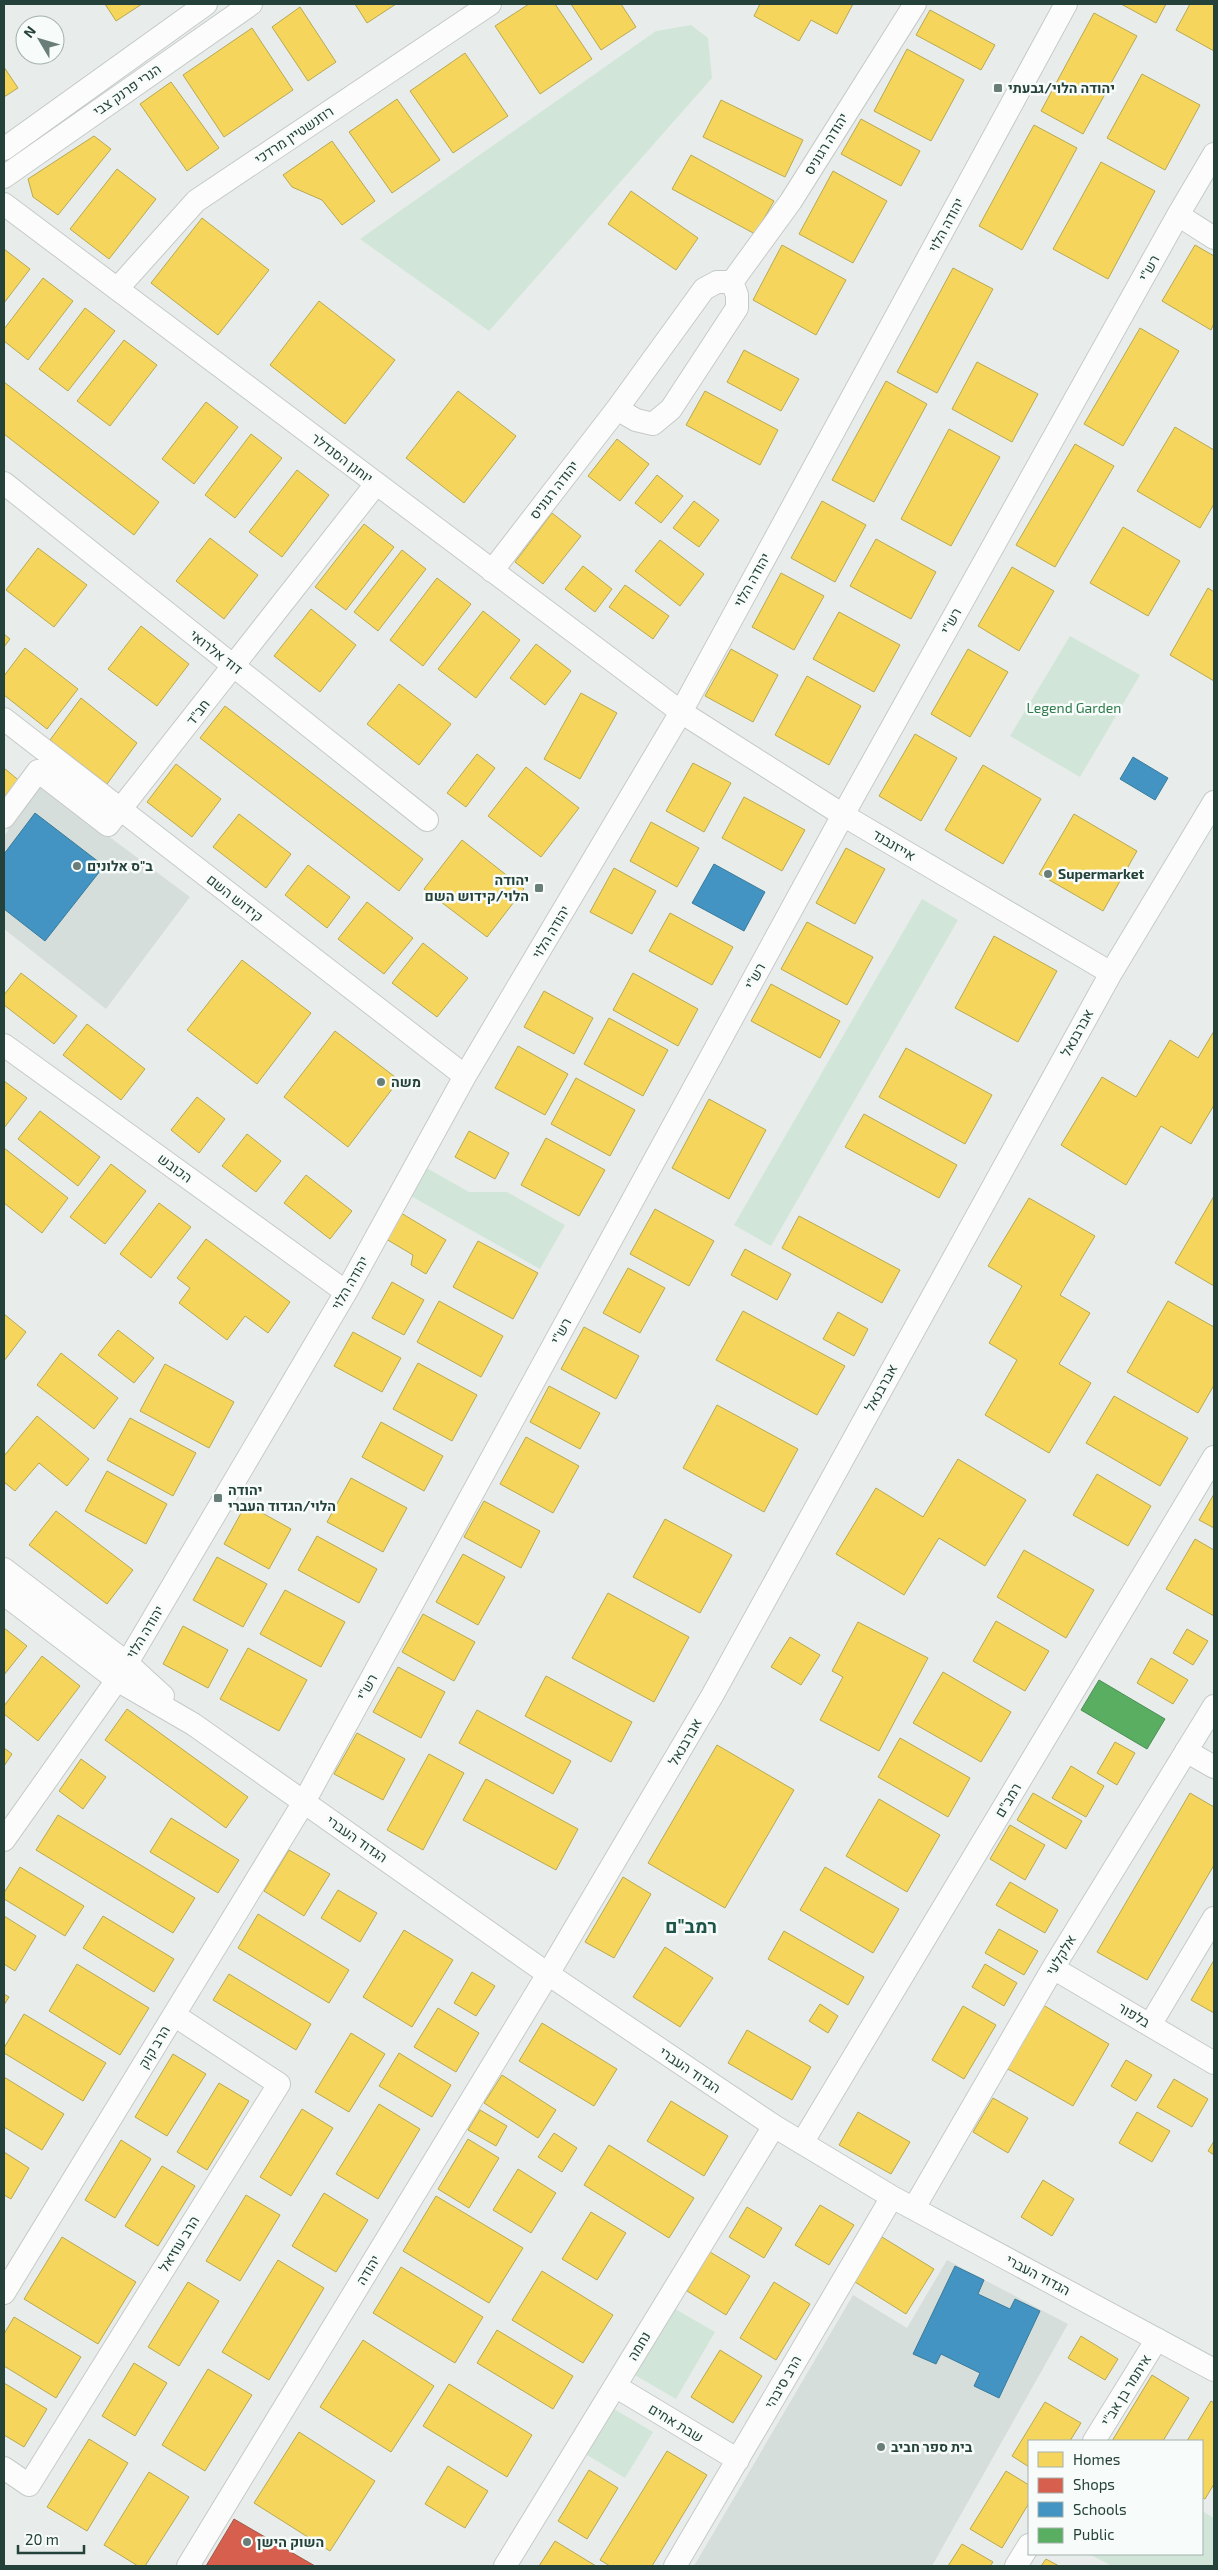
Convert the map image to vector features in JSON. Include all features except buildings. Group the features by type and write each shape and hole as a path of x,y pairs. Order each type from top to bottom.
{"street":[{"name":"הנרי פרנק צבי","path":"4,149 206,4"},
{"name":"הנרי פרנק צבי","path":"4,177 251,4"},
{"name":"רוזנשטיין מרדכי","path":"117,289 196,201 490,4"},
{"name":"יהודה רגוניס","path":"492,571 617,409 704,289 717,282 732,282 791,201 915,4"},
{"name":"יהודה הלוי","path":"4,1840 122,1671 346,1292 465,1076 681,712 1066,4"},
{"name":"רש\"י","path":"304,1802 843,815 1178,214 1214,154"},
{"name":"יוחנן הסנדלר","path":"4,204 681,712"},
{"path":"1178,214 1214,238"},
{"path":"617,409 636,420 654,424 671,409 737,308 737,294 732,282"},
{"name":"דוד אלרואי","path":"4,483 428,820"},
{"name":"חב\"ד","path":"4,817 38,771 108,825 376,484"},
{"name":"אייזנבנד","path":"681,712 843,815 1111,972"},
{"name":"קידוש השם","path":"4,720 465,1076"},
{"name":"אברבנאל","path":"548,1974 712,1696 1111,972 1214,802"},
{"name":"הכובש","path":"4,1045 346,1292"},
{"name":"רמב\"ם","path":"802,2143 1214,1457"},
{"name":"הגדוד העברי","path":"4,1569 122,1671"},
{"name":"הגדוד העברי","path":"4,1594 122,1671 193,1724 548,1974 774,2126 892,2197 1214,2370"},
{"name":"אלקלעי","path":"914,2208 1053,1968 1214,1706"},
{"path":"1186,1752 1214,1767"},
{"name":"הרב קוק","path":"4,2293 304,1802"},
{"path":"1150,2025 1214,1918"},
{"name":"בלפור","path":"1053,1968 1214,2063"},
{"name":"יהודה","path":"188,2566 548,1974"},
{"name":"הרב עוזיאל","path":"4,2468 29,2485 279,2084 174,2015"},
{"name":"נחמה","path":"505,2566 774,2126"},
{"name":"הרב סיבהי","path":"676,2566 892,2197"},
{"name":"איתמר בן אב\"י","path":"1095,2440 1158,2339"},
{"name":"שבת אחים","path":"615,2386 738,2460"},
{"path":"1016,2566 1028,2547"}],"shaded area":[{"name":"ב\"ס אלונים","path":"40,785 190,897 106,1009 4,929 4,836"},
{"name":"בית ספר חביב","path":"947,2260 1068,2324 932,2566 694,2566 853,2295 907,2328"}],"green space":[{"path":"691,25 708,38 712,78 489,331 360,239 656,31"},
{"name":"Legend Garden","path":"1070,636 1140,675 1080,777 1010,736"},
{"path":"922,899 958,920 771,1246 734,1225"},
{"path":"425,1167 469,1192 507,1192 565,1225 540,1269 409,1195"},
{"path":"672,2307 715,2332 676,2399 633,2374"},
{"path":"609,2406 653,2432 625,2478 582,2452"},
{"path":"1203,2512 1214,2518 1214,2566 1112,2566 1091,2555 1203,2555"}],"place":[{"name":"יהודה הלוי/גבעתי","path":"998,88"},
{"name":"ב\"ס אלונים","path":"77,866"},
{"name":"Supermarket","path":"1048,874"},
{"name":"יהודה הלוי/קידוש השם","path":"539,888"},
{"name":"משה","path":"381,1082"},
{"name":"יהודה הלוי/הגדוד העברי","path":"218,1498"},
{"name":"בית ספר חביב","path":"881,2447"},
{"name":"השוק הישן","path":"247,2542"}],"district":[{"name":"רמב\"ם","path":"691,1926"}]}
